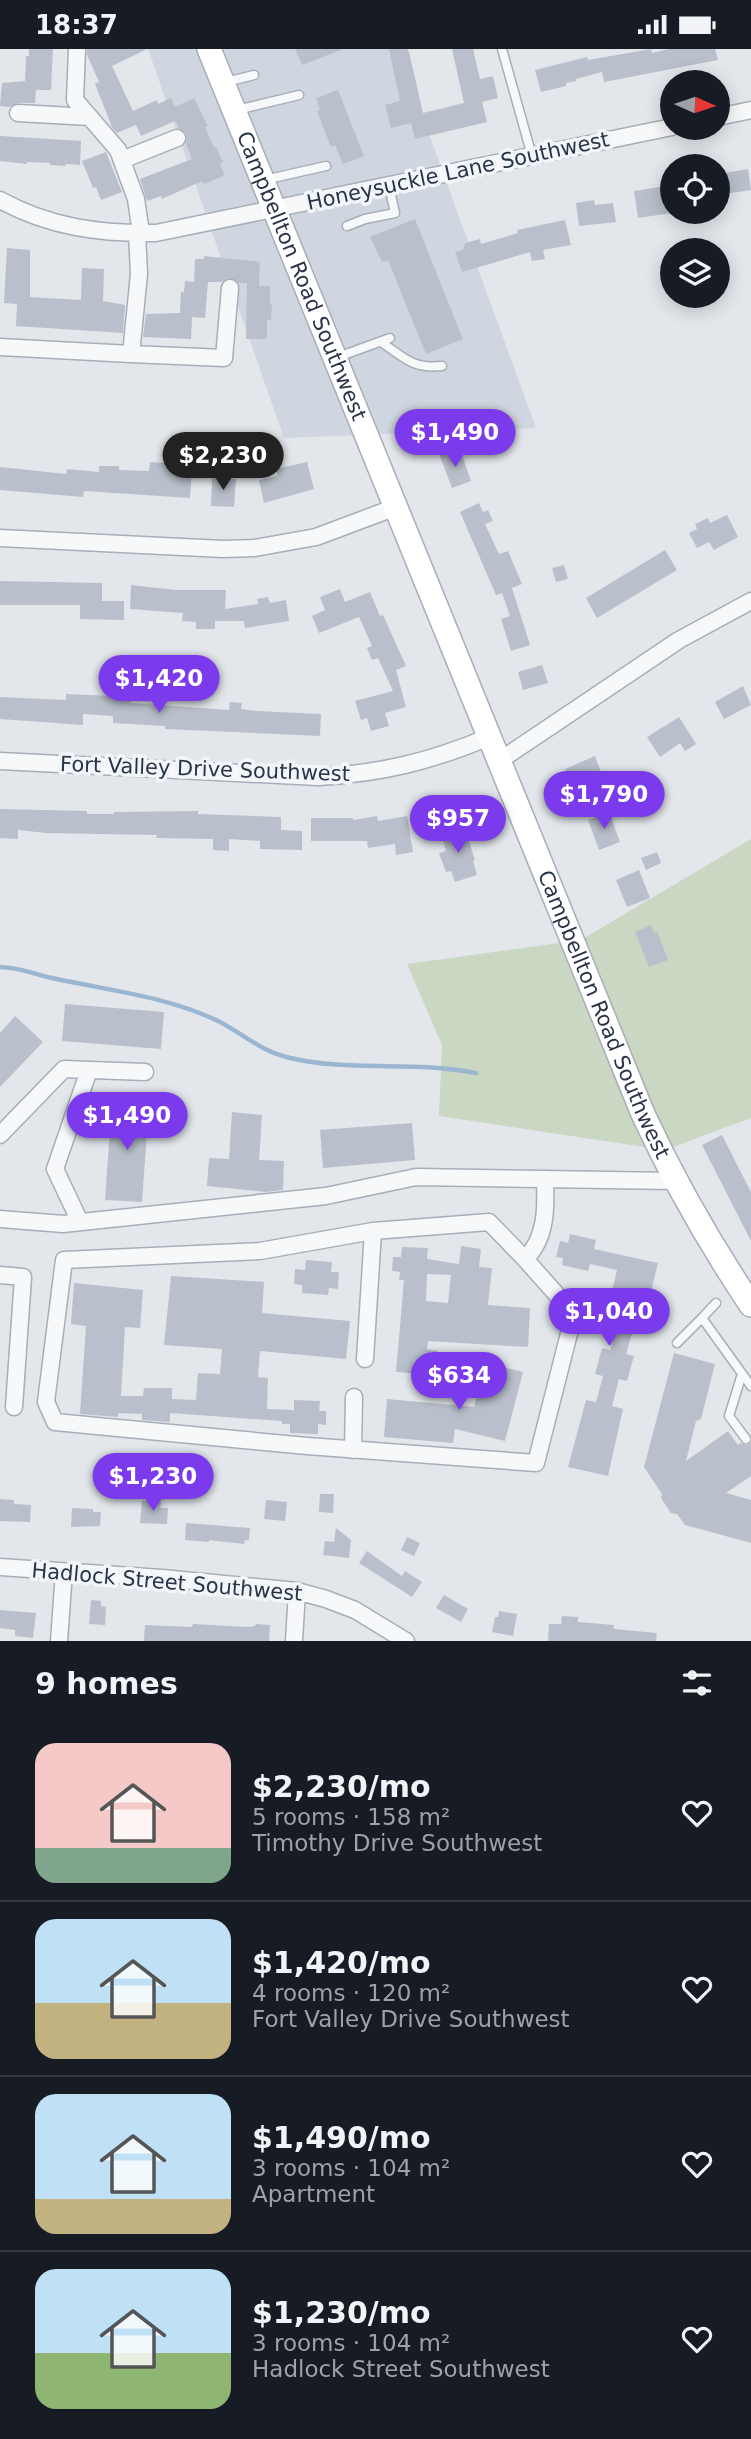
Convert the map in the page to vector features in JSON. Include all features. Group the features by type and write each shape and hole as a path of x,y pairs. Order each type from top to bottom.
{"main road":[{"name":"Campbellton Road Southwest","path":"209,49 643,1114 674,1181 711,1246 751,1305"}],"street":[{"path":"77,49 75,100 118,150 136,199 139,274 131,354"},
{"path":"730,114 751,110"},
{"path":"18,113 90,117"},
{"name":"Honeysuckle Lane Southwest","path":"0,200 47,221 82,230 156,233 660,129"},
{"path":"122,160 177,138"},
{"path":"0,347 224,358 230,288"},
{"path":"0,538 223,549 255,548 316,537 396,507"},
{"path":"499,761 679,640 751,601"},
{"name":"Fort Valley Drive Southwest","path":"0,761 318,777 361,774 405,766 447,754 489,737"},
{"path":"0,1135 64,1069 145,1072"},
{"path":"80,1222 55,1169 89,1070"},
{"path":"0,1219 64,1224 326,1196 416,1177 674,1181"},
{"path":"525,1259 542,1235 546,1203 545,1179"},
{"path":"489,1222 525,1259 574,1314 536,1463 353,1450 55,1422 46,1402 64,1260 260,1251 373,1231 489,1222"},
{"path":"365,1359 373,1231"},
{"path":"0,1275 23,1277 14,1407"},
{"path":"353,1450 354,1397"},
{"name":"Hadlock Street Southwest","path":"0,1567 297,1591 355,1610 406,1641"},
{"path":"59,1641 64,1572"},
{"path":"293,1641 297,1591"}],"lane":[{"path":"502,49 532,156"},
{"path":"223,82 254,75"},
{"path":"234,111 299,95"},
{"path":"263,181 326,166"},
{"path":"347,226 395,213 389,186"},
{"path":"335,358 390,338"},
{"path":"381,342 412,364 442,366"},
{"path":"677,1343 716,1303"},
{"path":"702,1318 751,1386"},
{"path":"743,1374 729,1416 746,1439"}],"shaded area":[{"path":"148,49 398,49 536,428 284,438"}],"green space":[{"path":"751,839 751,1118 665,1150 439,1116 442,1045 407,964 581,940"}],"building":[{"path":"29,49 53,49 51,90 36,90 35,103 0,106 2,83 25,81 26,56 29,56"},
{"path":"87,49 147,49 112,66 133,111 157,100 158,104 171,98 175,107 194,98 208,126 205,127 214,148 216,147 223,162 220,164 225,175 204,184 202,181 162,199 161,196 147,201 140,179 192,159 186,144 187,135 175,121 141,136 136,125 117,133 112,127 95,84 99,82"},
{"path":"295,49 341,49 341,50 302,65"},
{"path":"389,49 407,49 409,52 423,113 464,103 452,49 473,49 480,79 493,76 498,98 482,102 487,122 415,139 411,123 391,128 385,105 400,101"},
{"path":"651,49 652,53 669,49 715,49 718,60 604,82 602,72 541,92 535,70 587,57 588,60"},
{"path":"338,90 364,156 343,164 335,145 331,147 317,111 320,110 316,98"},
{"path":"0,136 81,141 80,165 0,161"},
{"path":"106,152 122,192 101,200 82,161"},
{"path":"748,169 751,190 730,193 730,172"},
{"path":"660,187 660,215 638,218 634,191"},
{"path":"594,200 595,205 613,203 616,222 579,226 576,203"},
{"path":"415,219 463,339 426,354 388,260 382,262 370,237"},
{"path":"565,220 571,245 543,250 545,259 532,261 530,252 462,272 455,252 463,250 465,243 480,239 481,244 518,233 517,230"},
{"path":"7,248 30,250 30,297 81,300 82,268 104,269 103,301 125,305 123,333 16,326 17,304 4,303"},
{"path":"204,256 260,262 259,286 270,286 272,304 271,320 267,320 267,339 246,339 247,283 239,283 230,278 221,282 208,282 205,318 192,317 191,339 143,337 146,314 180,313 181,292 184,292 185,281 194,282 195,259 204,259"},
{"path":"452,449 456,460 463,458 471,481 452,488 439,454"},
{"path":"150,462 165,463 165,467 192,469 190,498 84,491 83,497 0,490 0,467 66,474 67,469 99,472 99,466 149,471"},
{"path":"307,462 314,489 264,503 259,480 278,476 276,469"},
{"path":"212,478 236,479 234,507 211,506"},
{"path":"479,503 483,512 488,510 493,521 485,524 499,554 508,551 522,584 512,588 530,645 511,651 501,619 510,616 502,593 496,595 460,512"},
{"path":"727,515 738,537 714,550 709,542 697,548 689,533 697,529 695,524 708,518 710,523"},
{"path":"665,550 677,570 597,618 586,598"},
{"path":"564,565 568,579 556,582 552,568"},
{"path":"0,581 102,583 102,601 124,601 124,620 80,619 80,605 0,605"},
{"path":"131,585 176,590 226,590 225,609 258,604 257,599 268,597 270,603 286,600 289,621 245,628 244,621 215,621 215,629 196,629 196,622 182,621 183,613 130,609"},
{"path":"340,589 345,602 370,592 406,666 396,670 406,707 385,713 389,726 371,731 367,718 361,720 355,701 393,691 378,658 372,660 367,648 372,646 359,617 319,633 312,616 325,610 320,597"},
{"path":"542,665 548,683 523,690 518,672"},
{"path":"743,686 751,705 724,719 715,702"},
{"path":"114,692 131,693 131,703 229,710 230,702 242,703 241,709 321,714 320,736 165,729 165,726 113,723 113,716 83,714 83,725 0,719 0,697 66,700 66,694 114,696"},
{"path":"679,717 696,744 685,751 680,743 660,757 647,737"},
{"path":"595,756 603,777 574,790 565,769"},
{"path":"0,809 87,811 87,814 198,811 198,814 281,817 281,830 302,831 302,850 260,849 260,841 229,839 229,851 213,850 213,839 156,838 157,835 18,830 18,839 0,838"},
{"path":"609,812 620,842 599,850 588,820"},
{"path":"377,816 378,821 407,816 413,852 396,855 395,844 368,848 367,841 311,841 311,818 353,820"},
{"path":"464,826 477,875 455,882 451,871 446,872 439,853 446,851 441,834"},
{"path":"657,852 661,863 646,870 641,858"},
{"path":"639,870 650,898 627,907 616,880"},
{"path":"651,925 654,933 657,931 668,960 649,967 635,932"},
{"path":"65,1004 164,1012 161,1049 62,1041"},
{"path":"15,1016 43,1042 0,1087 0,1033"},
{"path":"112,1101 149,1104 142,1202 105,1200"},
{"path":"232,1112 262,1115 259,1160 284,1161 283,1190 266,1192 207,1186 209,1158 229,1159"},
{"path":"412,1123 415,1160 323,1168 320,1130"},
{"path":"722,1135 751,1192 751,1241 702,1145"},
{"path":"570,1234 596,1240 594,1249 658,1263 641,1332 633,1330 626,1354 634,1356 627,1381 619,1379 612,1406 623,1409 608,1476 568,1467 586,1400 596,1402 603,1376 595,1374 602,1348 610,1350 617,1326 604,1323 617,1270 590,1264 588,1271 562,1265 563,1258 556,1257 560,1241 568,1243"},
{"path":"461,1246 481,1249 479,1267 492,1268 488,1305 530,1308 528,1347 428,1341 427,1349 438,1351 436,1375 396,1372 404,1280 399,1280 400,1272 392,1271 393,1257 401,1257 402,1247 428,1248 427,1259 459,1264","holes":["427,1274 451,1275 448,1303 426,1301"]},
{"path":"306,1260 332,1262 331,1272 339,1272 338,1289 329,1288 328,1295 302,1293 302,1285 294,1284 295,1269 305,1270"},
{"path":"171,1276 264,1282 262,1313 350,1321 346,1359 260,1351 258,1377 268,1378 267,1409 294,1410 294,1400 320,1401 319,1411 326,1411 326,1425 318,1424 318,1434 290,1433 290,1424 282,1424 282,1421 170,1413 170,1422 142,1420 142,1414 118,1413 118,1417 80,1414 86,1326 71,1324 74,1283 143,1290 140,1328 125,1327 121,1396 143,1396 144,1388 172,1388 172,1399 196,1400 198,1373 220,1374 222,1349 164,1345"},
{"path":"674,1353 715,1364 701,1419 696,1421 686,1461 728,1431 738,1445 751,1443 751,1476 726,1493 751,1500 751,1543 685,1525 677,1514 671,1513 644,1467"},
{"path":"486,1363 523,1372 505,1441 455,1429 453,1443 384,1437 387,1399 474,1407"},
{"path":"320,1494 334,1494 333,1513 319,1512"},
{"path":"0,1499 14,1500 14,1504 31,1505 30,1522 0,1521"},
{"path":"266,1500 287,1502 285,1521 264,1519"},
{"path":"142,1501 161,1502 160,1508 168,1508 167,1524 140,1523"},
{"path":"72,1508 101,1512 100,1526 71,1527"},
{"path":"186,1523 250,1528 249,1540 245,1540 244,1544 185,1540"},
{"path":"336,1528 351,1540 349,1558 323,1555 325,1541 334,1542"},
{"path":"407,1537 420,1543 414,1556 401,1550"},
{"path":"367,1551 402,1576 405,1571 422,1582 412,1597 359,1563"},
{"path":"444,1595 468,1609 461,1622 436,1608"},
{"path":"91,1600 101,1601 101,1606 106,1607 105,1625 89,1624"},
{"path":"0,1610 36,1613 33,1638 15,1636 15,1630 0,1628"},
{"path":"499,1611 517,1614 513,1636 492,1632"},
{"path":"562,1616 578,1617 578,1622 614,1625 614,1629 657,1633 656,1641 548,1641 549,1624 561,1624"},
{"path":"193,1624 248,1627 256,1624 270,1625 269,1641 144,1641 145,1625 192,1627"}],"waterway":[{"path":"0,967 20,969 176,1005 216,1020 267,1050 286,1057 333,1064 429,1067 476,1073"}]}
